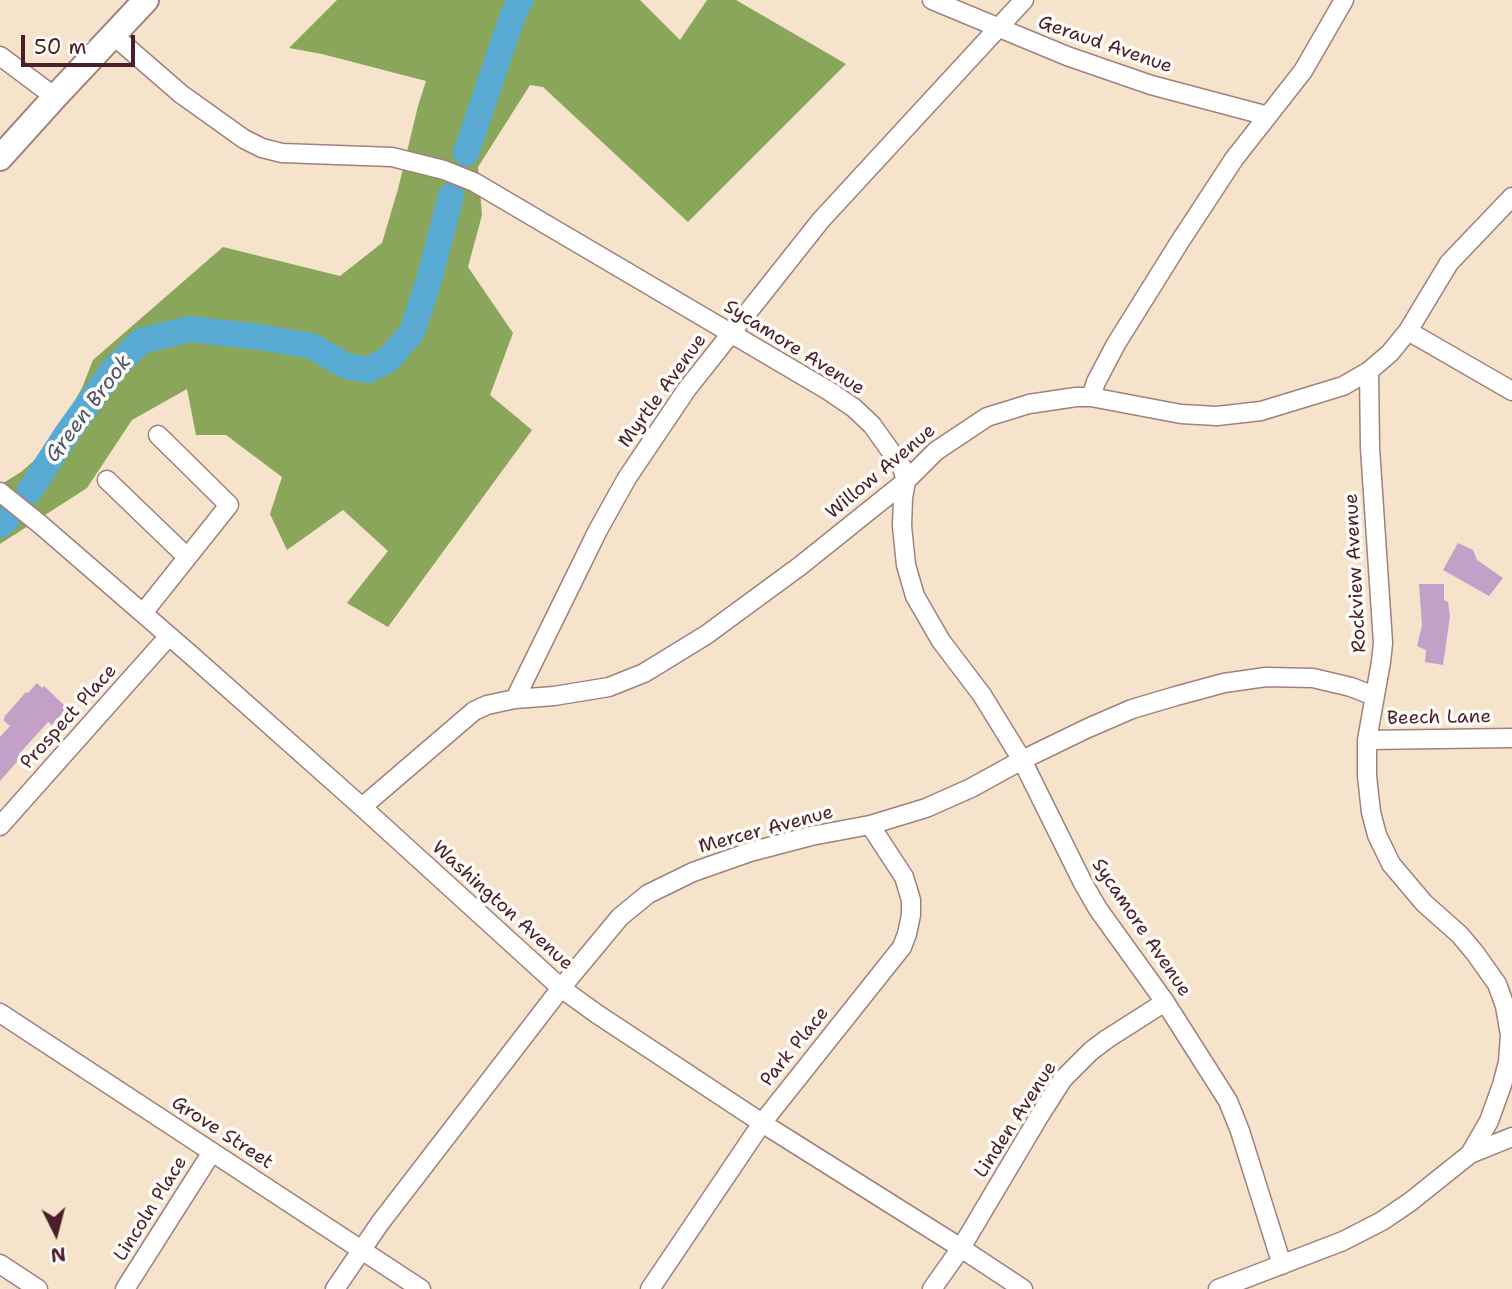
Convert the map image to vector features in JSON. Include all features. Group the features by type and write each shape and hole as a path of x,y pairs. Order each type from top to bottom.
{"street":[{"path":"0,158 146,0"},
{"name":"Geraud Avenue","path":"932,0 1067,56 1151,85 1268,116"},
{"name":"Myrtle Avenue","path":"515,699 626,478 687,389 821,220 1024,0"},
{"path":"1091,397 1116,344 1179,243 1234,159 1303,71 1344,0"},
{"name":"Sycamore Avenue","path":"113,35 181,94 244,139 262,148 282,153 391,157 444,170 474,181 829,391 872,425 902,467 906,481 902,526 906,565 915,596 941,641 982,695 1022,760 1098,909 1165,1002 1228,1101 1282,1265"},
{"path":"0,55 55,97"},
{"path":"1369,370 1390,353 1408,331 1448,263 1512,197"},
{"path":"1408,331 1512,391"},
{"name":"Willow Avenue","path":"515,699 609,687 644,673 706,635 800,566 906,481 936,451 987,417 1029,404 1076,397 1091,397 1181,414 1217,416 1261,411 1343,386 1369,370"},
{"name":"Rockview Avenue","path":"1369,370 1370,448 1383,643 1367,740 1371,811 1377,835 1391,864 1424,903 1460,935 1497,984 1511,1036 1502,1085 1489,1121 1470,1154"},
{"path":"143,613 229,505 158,435"},
{"path":"107,480 187,557"},
{"name":"Washington Avenue","path":"2,493 169,636 561,988 762,1123 1023,1289"},
{"name":"Prospect Place","path":"0,826 169,636"},
{"name":"Mercer Avenue","path":"335,1289 380,1223 561,988 620,916 648,894 693,872 750,852 811,836 870,825 926,808 1132,709 1224,683 1266,677 1313,678 1351,687 1374,696"},
{"path":"362,807 474,711 487,705 515,699"},
{"name":"Beech Lane","path":"1367,740 1512,738"},
{"name":"Park Place","path":"650,1289 762,1123 902,947 911,915 911,900 904,877 870,825"},
{"name":"Linden Avenue","path":"932,1289 961,1248 1063,1079 1091,1051 1165,1002"},
{"name":"Grove Street","path":"0,1013 421,1289"},
{"name":"Rockview Avenue","path":"1218,1289 1343,1241 1382,1221 1470,1154 1512,1137"},
{"name":"Lincoln Place","path":"125,1289 212,1152"},
{"path":"0,1264 38,1289"}],"green space":[{"path":"337,0 640,0 680,40 707,0 736,0 846,64 688,222 543,87 530,85 478,167 482,215 468,267 513,333 490,395 532,430 388,627 347,603 388,551 343,510 287,550 270,514 282,477 226,435 196,435 187,389 132,420 87,488 0,544 0,485 21,472 46,450 82,388 93,360 223,247 340,276 382,243 426,81 289,48"}],"building":[{"path":"1458,543 1473,550 1477,560 1503,578 1489,596 1443,570"},
{"path":"1419,584 1444,584 1444,600 1448,602 1450,616 1443,665 1425,662 1426,650 1417,646 1422,626"},
{"path":"37,683 42,688 44,686 67,708 52,725 48,722 19,754 22,756 0,781 0,737 10,726 3,720 4,717"}],"waterway":[{"name":"Green Brook","path":"466,153 514,12 521,0"},
{"name":"Green Brook","path":"29,492 112,371 141,341 190,329 312,346 346,366 368,370 389,359 412,332 451,196"},
{"name":"Green Brook","path":"0,525 7,519"}]}
